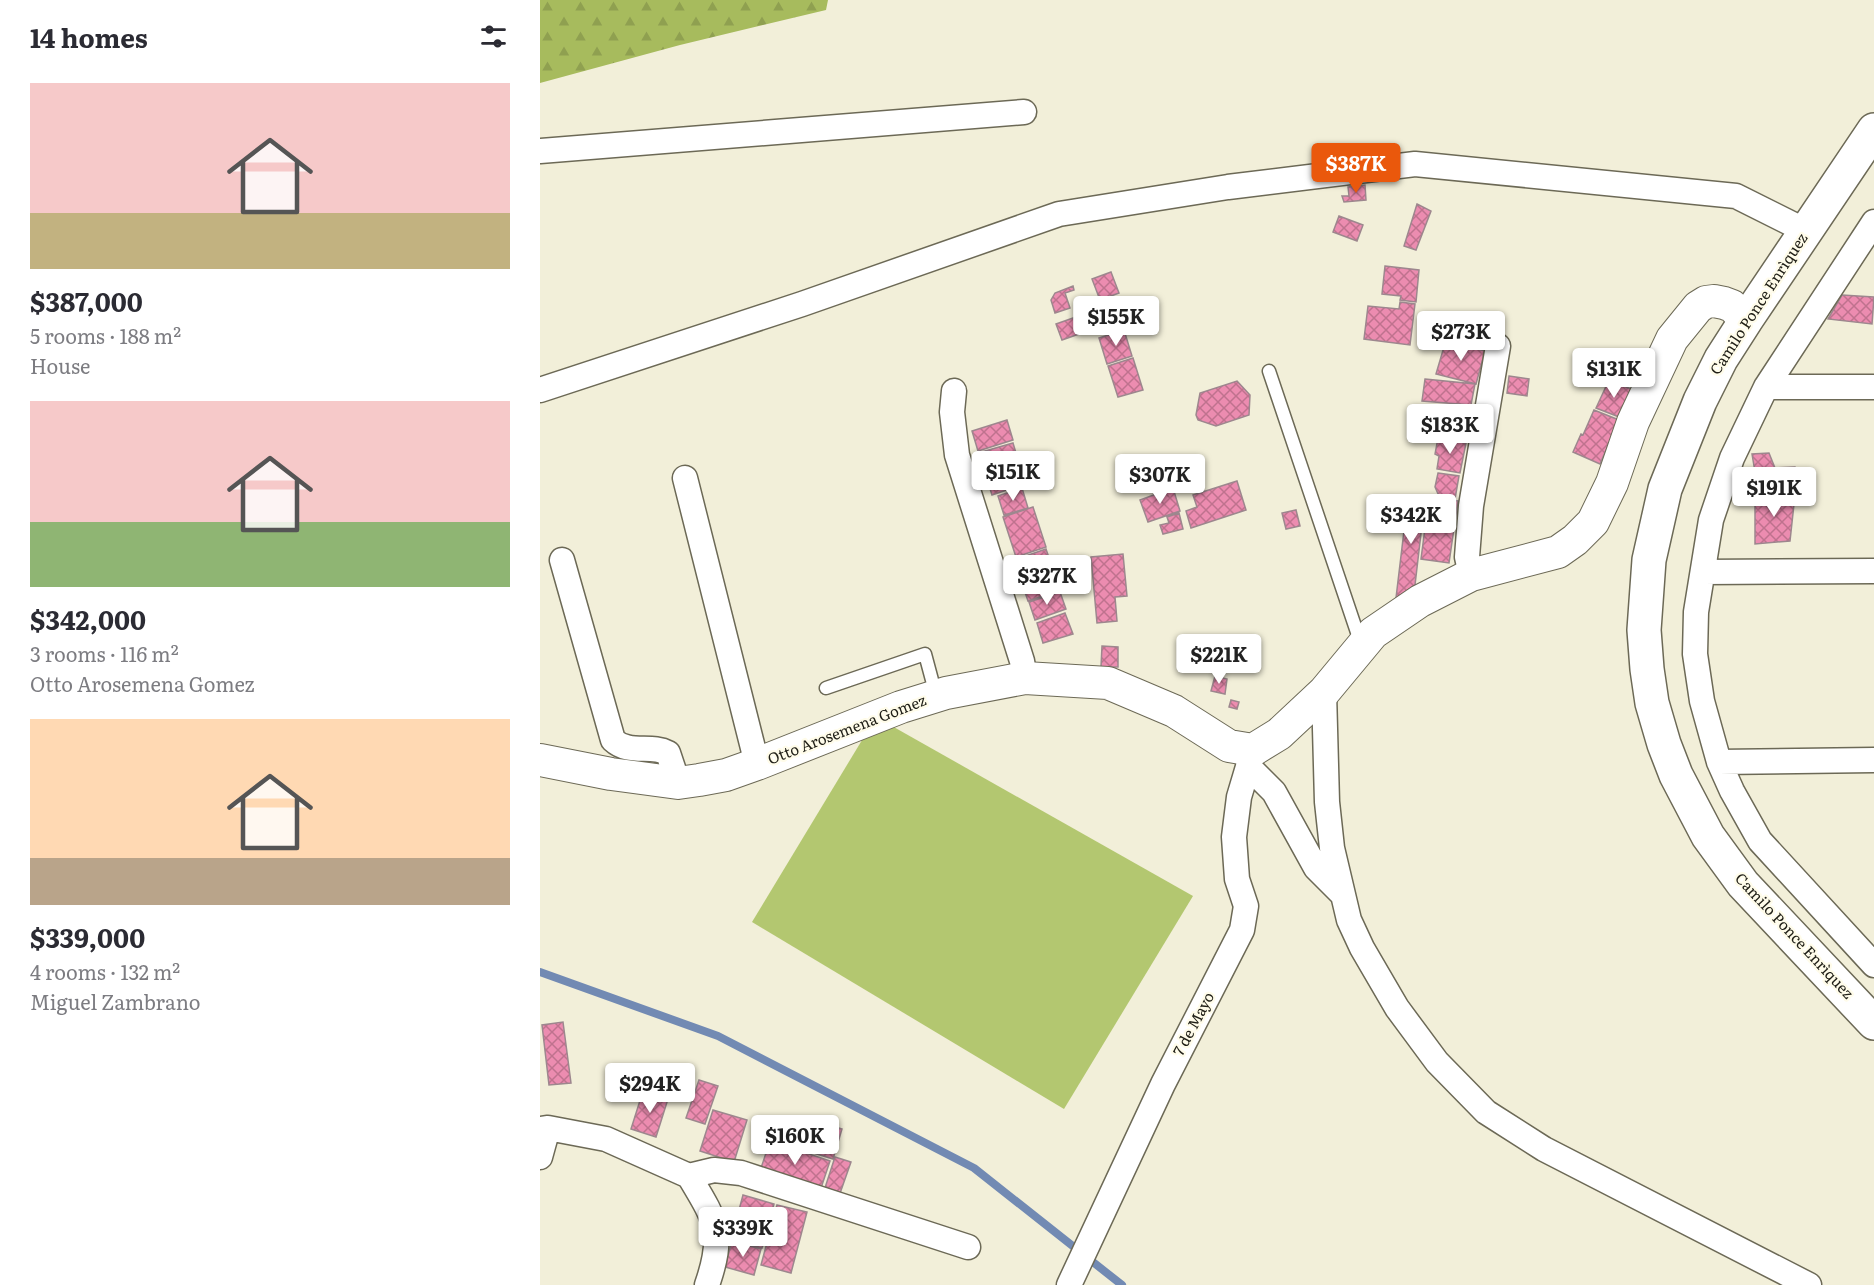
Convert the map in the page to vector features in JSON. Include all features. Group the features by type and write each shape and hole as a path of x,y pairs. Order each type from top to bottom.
{"main road":[{"name":"Camilo Ponce Enrìquez","path":"1874,130 1746,320 1721,359 1700,401 1665,489 1649,560 1645,598 1646,659 1652,703 1676,775 1708,836 1743,884 1874,1023"}],"street":[{"path":"540,151 1024,112"},
{"path":"540,390 802,304 1059,214 1239,186 1415,164 1736,196 1806,231"},
{"path":"1874,222 1766,387 1732,458 1711,520 1696,612 1695,654 1702,702 1719,762 1760,841 1874,965"},
{"path":"1343,895 1316,868 1274,792 1251,758 1324,692 1373,633 1420,601 1470,575 1558,552 1575,540 1593,522 1612,483 1634,422 1672,339 1698,306 1706,302 1714,301 1732,306 1746,320"},
{"path":"1470,575 1467,557 1471,506 1498,346"},
{"path":"1766,387 1874,387"},
{"path":"954,391 952,412 957,455 1019,650 1025,678"},
{"path":"685,478 757,764"},
{"path":"562,560 613,741 619,746 628,748 662,750 668,753 678,783"},
{"path":"1703,572 1874,571"},
{"name":"Otto Arosemena Gomez","path":"540,760 611,774 678,783 726,775 901,707 989,684 1025,678 1108,683 1174,711 1251,758"},
{"path":"1324,692 1327,801 1332,848 1349,920 1362,948 1397,1008 1437,1062 1486,1112 1544,1149 1809,1285"},
{"name":"7 de Mayo","path":"1069,1285 1163,1084 1242,930 1246,906 1238,879 1234,837 1239,797 1251,758"},
{"path":"1719,762 1874,760"},
{"path":"540,1157 544,1129 606,1139 689,1176 707,1206 717,1229 714,1283"},
{"path":"689,1176 714,1170 741,1173 968,1247"}],"lane":[{"path":"1269,371 1362,648"},
{"path":"826,688 924,654 936,697"}],"green space":[{"path":"540,0 828,0 826,10 680,45 540,83"},
{"path":"876,717 1193,896 1064,1109 752,922"}],"building":[{"path":"1365,185 1366,200 1344,202 1342,196 1349,196 1348,187"},
{"path":"1417,204 1431,211 1416,250 1404,246"},
{"path":"1339,216 1363,225 1357,241 1333,232"},
{"path":"1385,266 1419,270 1416,302 1400,300 1401,296 1382,294"},
{"path":"1111,272 1119,293 1100,300 1092,279"},
{"path":"1073,286 1074,290 1065,293 1070,308 1055,313 1051,300 1055,293"},
{"path":"1842,295 1874,297 1872,324 1828,319"},
{"path":"1117,302 1124,324 1114,328 1112,321 1102,324 1097,309"},
{"path":"1400,302 1415,304 1410,345 1364,339 1368,306 1399,309"},
{"path":"1090,312 1096,328 1062,340 1056,324"},
{"path":"1124,330 1132,356 1107,364 1099,338"},
{"path":"1446,340 1485,351 1476,384 1436,374"},
{"path":"1133,358 1143,390 1118,397 1108,366"},
{"path":"1509,376 1529,379 1527,396 1507,393"},
{"path":"1425,379 1475,384 1471,405 1422,401"},
{"path":"1609,380 1631,389 1619,417 1596,408"},
{"path":"1237,381 1250,395 1249,415 1216,426 1198,420 1196,415 1200,393"},
{"path":"1414,408 1466,416 1462,438 1411,430"},
{"path":"1594,410 1619,420 1600,464 1573,452"},
{"path":"1007,420 1013,440 978,451 972,431"},
{"path":"1438,438 1466,443 1460,473 1437,469 1439,456 1435,454"},
{"path":"1013,443 1019,463 984,474 978,453"},
{"path":"1769,453 1775,468 1795,467 1799,481 1757,484 1752,454"},
{"path":"1150,461 1155,475 1135,483 1130,468"},
{"path":"1019,465 1025,484 992,495 986,476"},
{"path":"1438,473 1459,476 1455,499 1439,496 1435,487"},
{"path":"1237,481 1246,510 1191,528 1186,511 1197,507 1193,495"},
{"path":"1022,488 1028,508 1004,515 998,496"},
{"path":"1173,488 1180,511 1148,522 1140,500"},
{"path":"1755,495 1795,495 1790,541 1755,544"},
{"path":"1408,497 1425,499 1415,585 1396,598"},
{"path":"1429,497 1458,501 1449,563 1421,559"},
{"path":"1033,507 1046,547 1016,557 1003,517"},
{"path":"1296,510 1300,526 1286,529 1282,513"},
{"path":"1179,513 1183,529 1163,534 1160,525 1169,523 1167,517"},
{"path":"1046,549 1060,590 1028,601 1014,560"},
{"path":"1123,554 1127,596 1115,597 1117,621 1097,623 1091,557"},
{"path":"1060,592 1066,609 1035,620 1029,602"},
{"path":"1065,613 1073,634 1043,643 1037,623"},
{"path":"1102,646 1118,647 1118,667 1101,667"},
{"path":"1215,676 1227,679 1225,694 1211,691"},
{"path":"1231,700 1239,702 1237,709 1229,707"},
{"path":"563,1022 571,1083 549,1085 542,1025"},
{"path":"699,1080 718,1086 705,1124 686,1118"},
{"path":"643,1091 668,1099 656,1137 631,1129"},
{"path":"713,1110 747,1120 734,1162 700,1151"},
{"path":"804,1117 842,1129 833,1159 794,1147"},
{"path":"770,1141 830,1161 820,1191 760,1171"},
{"path":"835,1157 851,1162 838,1199 823,1194"},
{"path":"743,1195 774,1204 762,1248 731,1240"},
{"path":"777,1205 807,1212 791,1273 761,1265"},
{"path":"732,1241 761,1249 754,1275 725,1267"}],"waterway":[{"path":"540,972 718,1036 974,1168 1122,1285"}]}
